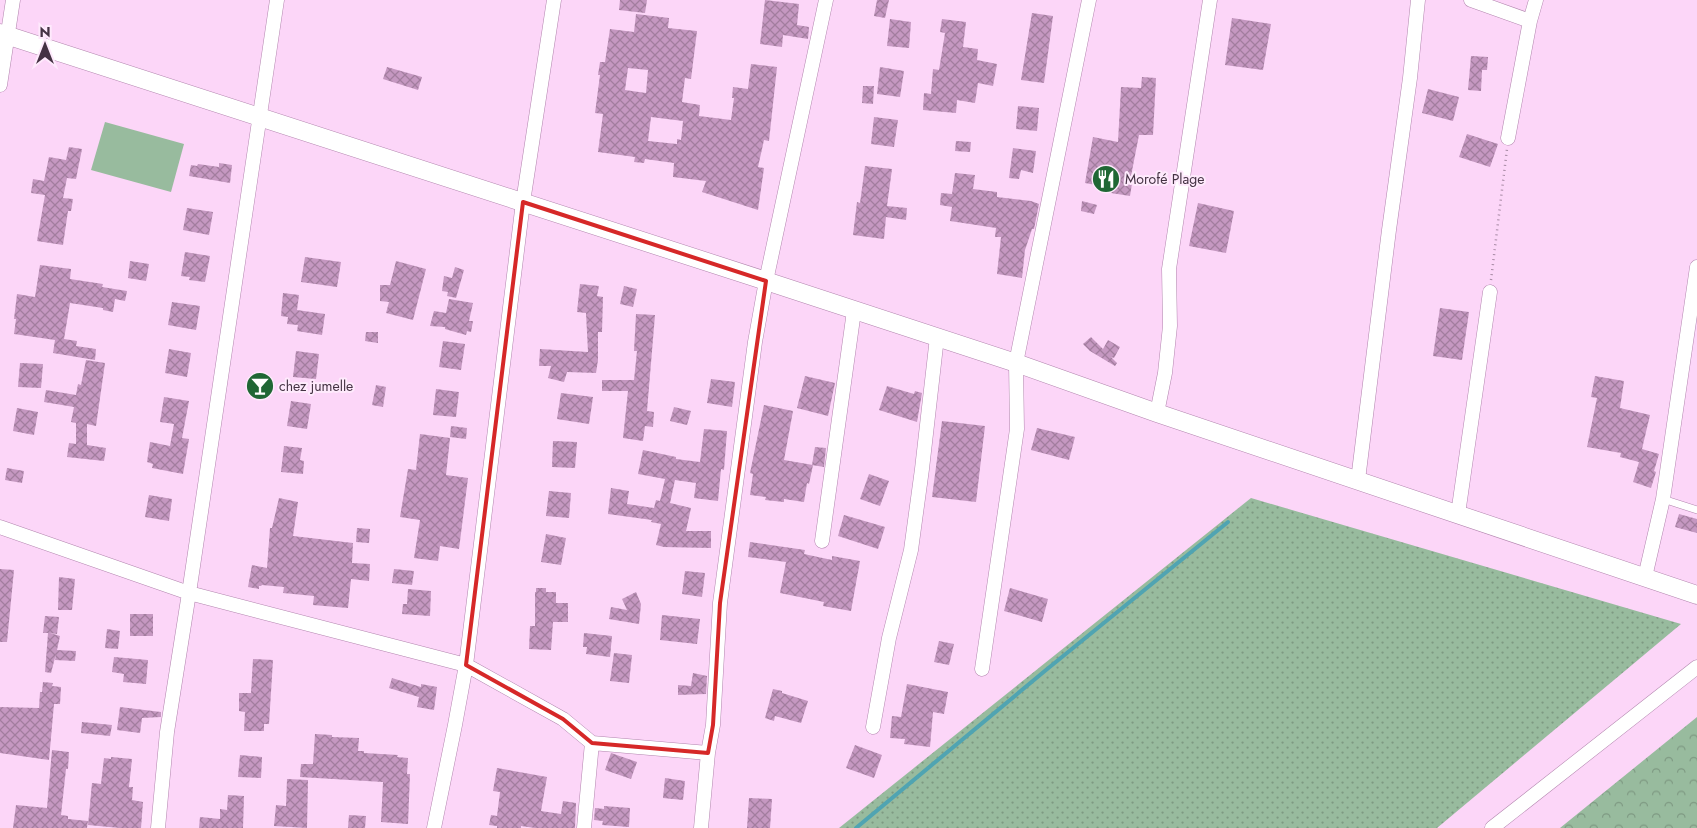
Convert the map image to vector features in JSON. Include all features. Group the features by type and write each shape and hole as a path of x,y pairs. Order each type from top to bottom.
{"street":[{"path":"0,85 4,35 13,0"},
{"path":"158,828 166,732 189,593 277,0"},
{"path":"434,828 466,665 524,202 554,0"},
{"path":"700,828 713,725 720,603 755,342 766,280 826,0"},
{"path":"982,668 1017,429 1016,363 1089,0"},
{"path":"1157,413 1165,373 1170,326 1169,269 1210,0"},
{"path":"1358,480 1410,78 1418,0"},
{"path":"1471,0 1530,21"},
{"path":"1508,138 1530,21 1536,0"},
{"path":"4,35 766,280 1697,594"},
{"path":"1644,577 1663,499 1682,358 1697,267"},
{"path":"1458,514 1490,292"},
{"path":"822,541 854,311"},
{"path":"873,727 889,638 911,550 937,337"},
{"path":"0,527 189,593 466,665 564,719 592,743 708,753"},
{"path":"1492,828 1697,667"},
{"path":"584,828 592,743"}],"lane":[{"path":"1663,499 1697,510"}],"path":[{"path":"1490,292 1508,138"}],"highlighted area":[{"path":"523,202 766,281 720,603 713,725 708,753 592,743 563,719 466,665"}],"green space":[{"path":"105,122 184,144 171,192 91,170"},
{"path":"1251,498 1681,624 1437,828 839,828"},
{"path":"1697,717 1697,828 1560,828"}],"building":[{"path":"620,0 647,0 645,13 619,10"},
{"path":"765,0 799,4 797,25 809,27 808,39 783,35 782,47 760,44"},
{"path":"877,0 889,0 885,18 874,16"},
{"path":"1032,13 1053,16 1044,83 1021,80"},
{"path":"636,14 669,18 668,28 697,31 691,79 685,78 682,102 700,105 699,116 731,120 734,98 732,98 733,87 748,89 751,64 777,67 769,141 764,140 758,167 764,168 758,210 702,192 706,181 673,177 674,163 645,159 644,163 634,162 635,157 598,152 603,114 595,113 600,62 605,62 610,29 634,32","holes":["628,68 648,70 646,93 625,90","651,117 683,121 681,140 677,139 677,144 648,141"]},
{"path":"1232,18 1271,24 1263,70 1225,65"},
{"path":"890,19 911,22 909,48 887,46"},
{"path":"942,19 966,22 963,47 978,49 977,60 997,64 993,86 978,83 975,103 957,100 956,113 923,110 924,93 931,94 933,69 939,70 945,33 940,32"},
{"path":"1471,56 1488,57 1487,70 1482,70 1481,91 1468,90"},
{"path":"387,67 422,77 418,90 383,79"},
{"path":"880,67 904,71 900,97 877,94"},
{"path":"1142,77 1156,78 1153,135 1139,135 1131,176 1133,177 1130,196 1111,193 1112,188 1085,183 1093,137 1118,142 1121,87 1141,88"},
{"path":"863,86 874,86 873,104 862,103"},
{"path":"1428,89 1459,97 1453,121 1422,113"},
{"path":"1018,106 1039,108 1037,131 1016,129"},
{"path":"874,117 898,120 894,147 871,144"},
{"path":"1467,134 1498,144 1490,167 1459,157"},
{"path":"956,141 971,142 970,152 955,151"},
{"path":"69,147 82,149 76,179 67,178 63,198 73,199 71,211 68,211 63,245 37,241 45,195 31,193 33,179 44,181 49,157 66,160"},
{"path":"1013,148 1036,151 1033,173 1021,170 1019,179 1009,178"},
{"path":"219,163 232,165 230,183 189,176 191,165 219,167"},
{"path":"865,166 892,169 887,206 907,208 906,220 886,217 884,239 853,235 857,202 860,203"},
{"path":"955,173 975,175 973,189 997,192 997,197 1031,201 1039,204 1034,229 1032,229 1025,250 1022,278 997,274 1001,237 995,237 996,228 950,221 952,207 940,205 941,193 952,194"},
{"path":"1082,201 1097,205 1094,214 1081,211"},
{"path":"1198,203 1234,211 1226,253 1189,246"},
{"path":"187,208 213,212 209,235 183,230"},
{"path":"185,252 210,256 205,282 189,280 190,277 181,276"},
{"path":"305,257 341,262 337,287 301,282"},
{"path":"130,261 149,264 146,281 128,278"},
{"path":"396,261 426,269 413,320 386,313 389,302 380,301 380,285 390,285"},
{"path":"40,265 71,269 70,279 103,284 102,287 127,291 125,301 115,299 113,312 103,310 103,308 70,303 64,339 77,341 76,346 96,349 95,360 53,353 55,340 14,334 17,294 35,297"},
{"path":"455,267 464,270 456,298 447,296 448,292 442,291 444,276 452,278"},
{"path":"580,284 599,286 597,296 603,297 602,332 598,332 596,373 567,372 564,382 548,378 551,366 539,366 540,349 588,352 586,313 577,312"},
{"path":"624,286 637,289 633,307 620,304"},
{"path":"283,293 299,295 297,310 325,314 322,335 297,331 298,325 287,324 288,317 281,316"},
{"path":"449,299 473,303 469,321 473,321 471,332 467,331 466,335 445,329 445,327 430,326 434,311 446,313"},
{"path":"172,302 200,306 196,330 168,325"},
{"path":"1440,308 1469,312 1462,360 1433,356"},
{"path":"636,314 655,315 647,411 654,412 653,427 645,426 643,441 623,438 628,391 602,391 602,380 634,380 637,351 634,351"},
{"path":"366,332 378,332 378,343 365,341"},
{"path":"1091,337 1103,349 1108,340 1120,347 1114,358 1111,357 1117,363 1115,366 1090,351 1083,344"},
{"path":"443,341 465,344 461,370 439,367"},
{"path":"169,349 191,353 187,377 165,373"},
{"path":"296,351 319,354 316,379 293,377"},
{"path":"86,360 105,363 96,426 87,424 87,445 106,448 104,461 67,457 69,443 76,444 76,423 71,422 74,407 44,402 46,390 76,395 78,384 81,385"},
{"path":"20,363 43,364 41,388 18,387"},
{"path":"805,376 835,383 828,416 797,408"},
{"path":"1595,376 1624,381 1620,408 1650,415 1642,449 1659,454 1651,488 1633,482 1639,462 1620,457 1621,453 1587,447 1597,398 1591,397"},
{"path":"711,379 735,382 732,407 707,403"},
{"path":"376,385 386,387 383,407 372,405"},
{"path":"887,386 914,394 915,391 922,393 917,422 879,410"},
{"path":"436,389 459,392 456,417 433,415"},
{"path":"561,393 593,397 589,424 557,419"},
{"path":"164,397 189,401 182,438 189,439 183,474 152,468 153,464 147,462 150,442 170,446 174,424 160,422"},
{"path":"291,401 311,404 307,429 287,426"},
{"path":"764,405 793,411 784,460 813,465 809,484 807,483 804,502 784,499 784,502 765,500 766,497 750,495 753,474 750,473"},
{"path":"674,407 691,411 687,425 670,421"},
{"path":"17,408 38,412 34,435 13,431"},
{"path":"942,421 985,426 976,502 932,497"},
{"path":"451,426 467,428 466,439 450,437"},
{"path":"1037,428 1075,437 1069,460 1031,450"},
{"path":"704,429 727,431 724,470 721,469 718,501 694,498 696,483 675,480 670,503 691,508 686,531 711,531 711,548 664,547 656,545 661,524 651,522 652,520 608,514 611,488 629,491 627,504 654,508 656,500 660,501 665,479 638,474 643,450 676,457 676,459 700,462"},
{"path":"420,434 450,438 446,475 468,478 459,549 440,546 438,561 414,558 420,520 400,517 408,469 416,470"},
{"path":"553,441 577,442 575,468 552,467"},
{"path":"284,446 302,448 300,460 304,461 303,474 281,472"},
{"path":"815,447 826,448 824,467 812,465"},
{"path":"7,468 24,471 22,483 5,480"},
{"path":"869,474 889,481 880,506 860,499"},
{"path":"549,491 571,493 569,518 546,516"},
{"path":"149,495 172,499 169,521 145,517"},
{"path":"279,498 298,502 293,536 353,543 352,563 370,564 369,581 351,579 348,608 313,605 314,596 283,593 284,587 262,585 259,586 259,589 248,587 252,565 267,568 270,528 272,528"},
{"path":"1679,514 1697,519 1697,533 1675,527"},
{"path":"844,515 885,527 878,549 838,536"},
{"path":"357,528 370,529 369,543 356,542"},
{"path":"546,534 566,538 561,565 541,562"},
{"path":"750,542 805,550 804,554 832,560 832,556 860,561 851,611 823,606 824,602 780,593 786,562 748,557"},
{"path":"0,569 14,570 7,642 0,642"},
{"path":"394,569 414,571 412,585 392,583"},
{"path":"685,571 705,573 702,597 682,594"},
{"path":"59,577 75,579 72,610 58,610"},
{"path":"536,588 546,588 546,592 556,592 556,603 568,603 568,622 553,622 551,650 529,649 530,626 535,626"},
{"path":"1010,588 1048,599 1042,622 1004,611"},
{"path":"408,589 431,591 430,616 402,614 403,604 407,604"},
{"path":"636,592 641,604 639,624 609,619 611,607 627,610 622,599"},
{"path":"130,614 153,614 153,636 130,636"},
{"path":"662,615 700,619 697,644 660,640"},
{"path":"45,616 59,617 57,634 50,633 60,636 57,650 76,651 75,661 55,660 56,654 51,673 45,672 48,633 43,633"},
{"path":"107,629 120,631 118,649 105,648"},
{"path":"584,633 612,636 610,657 586,654 587,647 583,647"},
{"path":"939,641 954,644 949,665 934,662"},
{"path":"614,653 632,655 629,683 610,681"},
{"path":"114,657 148,660 146,684 123,682 124,674 112,672"},
{"path":"253,659 273,660 269,724 264,724 264,731 244,731 245,712 239,711 239,693 251,693"},
{"path":"693,673 707,676 706,694 678,695 678,685 691,686"},
{"path":"392,678 421,687 421,684 437,687 434,710 417,707 419,697 389,688"},
{"path":"43,682 53,683 52,686 61,687 60,704 54,704 49,760 0,753 0,707 39,708"},
{"path":"907,684 948,692 944,714 933,712 930,747 904,744 905,739 890,738 892,716 901,717"},
{"path":"773,689 808,701 801,723 775,716 774,721 765,718"},
{"path":"120,707 161,712 161,717 142,718 140,733 117,730"},
{"path":"82,722 112,725 110,736 81,733"},
{"path":"315,734 359,738 358,751 398,755 397,757 408,758 407,774 410,774 408,824 381,822 383,782 300,777 301,764 313,764"},
{"path":"855,745 882,755 874,778 846,768"},
{"path":"52,750 69,752 61,815 68,816 68,819 88,821 87,828 13,828 16,805 47,808"},
{"path":"611,753 637,762 631,779 605,770"},
{"path":"240,755 262,757 261,778 238,777"},
{"path":"111,757 132,759 129,787 133,787 132,800 143,802 141,828 88,825 92,783 101,784 104,758 111,759"},
{"path":"497,768 547,777 541,811 561,814 563,801 576,803 575,828 521,826 521,828 497,828 497,826 489,825 491,815 497,816 500,792 493,791"},
{"path":"665,778 685,781 683,800 663,798"},
{"path":"287,779 308,780 307,828 274,826 276,805 286,806"},
{"path":"228,795 244,796 243,828 199,828 200,817 220,819 220,809 227,810"},
{"path":"749,798 772,799 770,828 747,828"},
{"path":"604,806 630,808 629,827 602,825 603,821 594,820 595,808 604,809"},
{"path":"349,815 366,816 365,828 348,828"}],"waterway":[{"path":"856,828 1228,522"}],"place":[{"name":"Morofé Plage","path":"1106,179"},
{"name":"chez jumelle","path":"260,386"}]}
